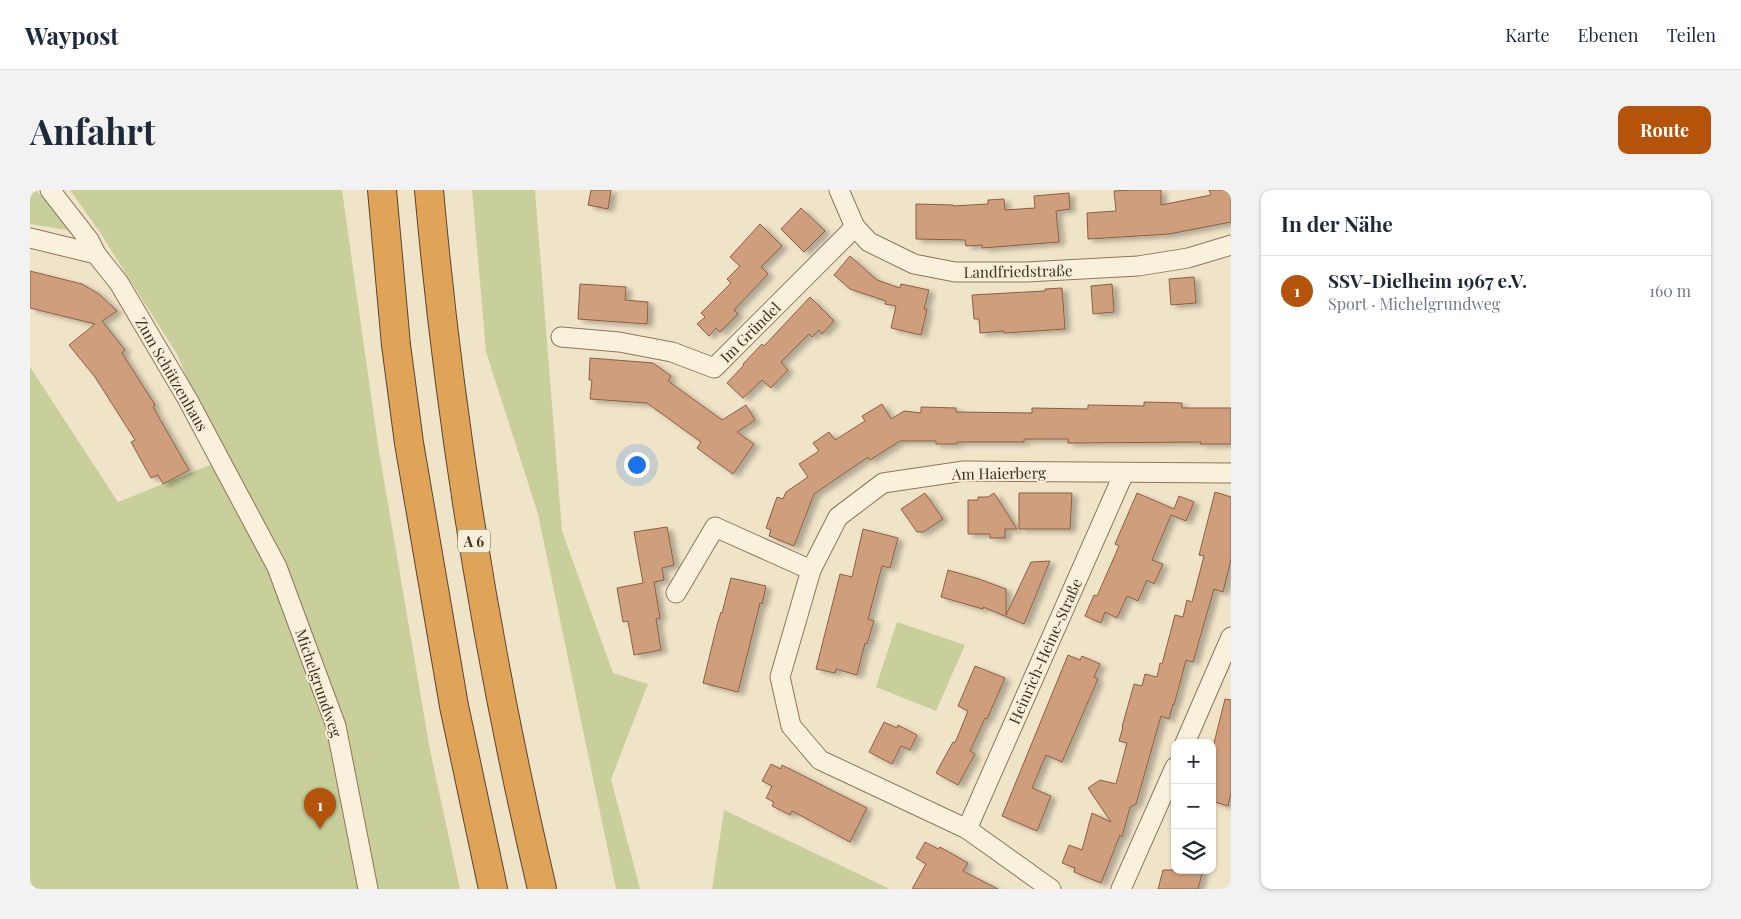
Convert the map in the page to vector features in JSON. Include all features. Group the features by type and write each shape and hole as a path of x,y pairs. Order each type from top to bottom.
{"highway":[{"path":"382,190 396,345 409,444 454,706 493,889"},
{"name":"A 6","path":"429,190 445,342 478,571 500,692 542,889"}],"street":[{"name":"Zum Schützenhaus","path":"50,190 89,240 96,254 119,283 188,400 278,567"},
{"name":"Landfriedstraße","path":"840,190 855,227 869,242 914,264 955,272 1027,272 1138,266 1188,258 1231,246"},
{"name":"Im Gründel","path":"561,337 619,342 672,352 714,368 855,227"},
{"path":"30,238 96,254"},
{"name":"Am Haierberg","path":"1051,889 967,829 820,760 791,726 780,678 811,570 838,518 883,483 964,471 1231,473"},
{"name":"Heinrich-Heine-Straße","path":"967,829 1124,472"},
{"path":"676,592 715,527 811,570"},
{"name":"Michelgrundweg","path":"278,567 336,726 368,889"},
{"path":"1187,739 1231,638"},
{"path":"1121,889 1171,776"}],"green space":[{"path":"30,190 36,190 73,231 30,224"},
{"path":"70,190 342,190 378,445 430,750 460,889 30,889 30,367 118,502 220,461 178,356 99,231"},
{"path":"472,190 535,190 562,531 613,673 648,684 611,779 640,889 616,889 538,514 486,352"},
{"path":"897,622 965,645 936,711 876,687"},
{"path":"724,810 890,889 712,889"}],"building":[{"path":"591,190 611,190 608,209 588,205"},
{"path":"1161,190 1161,205 1211,195 1209,190 1231,190 1231,222 1169,234 1088,239 1087,213 1116,211 1114,191"},
{"path":"1069,193 1070,209 1056,211 1059,242 982,248 982,245 966,246 965,240 916,239 916,204 953,206 988,204 988,200 1004,199 1005,210 1035,208 1034,196"},
{"path":"801,208 825,231 804,252 781,229"},
{"path":"760,224 782,246 761,267 768,274 734,310 738,314 720,332 716,328 709,336 697,324 705,317 701,313 731,283 727,279 740,266 730,257"},
{"path":"850,256 877,280 900,288 901,284 929,290 924,309 927,309 921,335 891,328 896,306 885,304 886,301 850,289 834,275"},
{"path":"30,271 82,284 99,294 117,311 102,321 125,350 122,353 155,405 153,407 189,470 163,484 158,475 151,478 131,442 135,440 95,377 69,345 95,324 30,308"},
{"path":"1194,277 1196,303 1171,305 1169,279"},
{"path":"580,284 626,287 625,300 648,302 647,324 578,319"},
{"path":"1112,284 1114,312 1093,314 1091,286"},
{"path":"1062,288 1065,329 980,333 979,319 974,319 972,295 1045,291 1045,289"},
{"path":"810,297 834,321 822,334 819,330 812,337 809,334 781,362 788,370 771,388 762,380 743,398 727,383 762,344 764,346"},
{"path":"590,358 653,363 671,376 668,381 722,420 746,405 755,420 737,432 754,444 733,474 697,448 701,442 647,403 590,399 592,380 589,380"},
{"path":"1144,402 1182,403 1182,408 1231,408 1231,444 1200,444 1201,442 1068,443 1068,439 1024,439 1024,442 957,442 957,444 936,444 936,441 900,441 870,460 868,457 814,494 794,546 769,536 771,530 766,528 777,497 783,499 786,492 808,477 799,464 819,451 813,443 829,432 835,440 865,421 862,416 882,404 891,419 904,411 921,413 921,407 956,408 956,412 1032,413 1032,408 1088,409 1088,405 1144,406"},
{"path":"1215,492 1231,497 1231,559 1223,592 1214,589 1193,662 1186,660 1169,719 1161,716 1136,804 1130,807 1122,837 1120,835 1101,883 1074,872 1075,868 1062,863 1069,845 1082,850 1092,813 1111,822 1088,788 1100,780 1116,784 1127,743 1119,741 1134,684 1142,686 1145,674 1157,677 1175,615 1183,617 1187,600 1192,602 1204,556 1199,555"},
{"path":"925,493 943,519 923,532 917,532 901,509"},
{"path":"994,493 1017,529 1005,529 1005,538 990,538 990,534 968,534 968,500 978,500 978,497 988,497"},
{"path":"1019,493 1072,493 1070,529 1019,529"},
{"path":"1137,493 1174,509 1179,496 1194,502 1186,521 1171,515 1152,560 1163,564 1154,584 1147,580 1138,601 1127,596 1117,618 1105,612 1101,623 1085,616 1094,595 1097,596 1119,546 1115,544"},
{"path":"667,527 674,565 662,568 664,580 654,582 660,618 656,619 661,650 634,655 628,621 623,622 617,588 643,583 634,532"},
{"path":"863,529 898,538 890,568 882,566 868,619 874,621 867,644 865,643 857,675 836,669 835,673 816,669 840,574 852,577"},
{"path":"1050,561 1024,624 983,607 983,609 941,597 948,570 1006,589 1006,615 1031,562"},
{"path":"731,578 766,586 738,692 703,683"},
{"path":"1068,655 1080,660 1082,656 1100,664 1094,677 1098,679 1062,762 1046,755 1032,788 1051,796 1037,831 1002,816"},
{"path":"975,666 1005,678 970,751 975,754 958,785 936,773 953,742 955,743 968,711 958,706"},
{"path":"1225,699 1231,700 1231,793 1228,806 1216,802 1215,739"},
{"path":"884,722 897,728 898,725 917,735 910,750 901,746 892,764 869,752"},
{"path":"771,764 781,769 782,765 867,808 850,842 792,811 790,815 772,806 774,802 766,798 772,786 762,781"},
{"path":"925,842 938,849 940,847 968,863 963,871 998,889 912,889 926,864 916,858"},
{"path":"1163,870 1171,870 1171,874 1202,874 1198,889 1158,889"}],"place":[{"name":"SSV-Dielheim 1967 e.V.","path":"320,829"}]}
